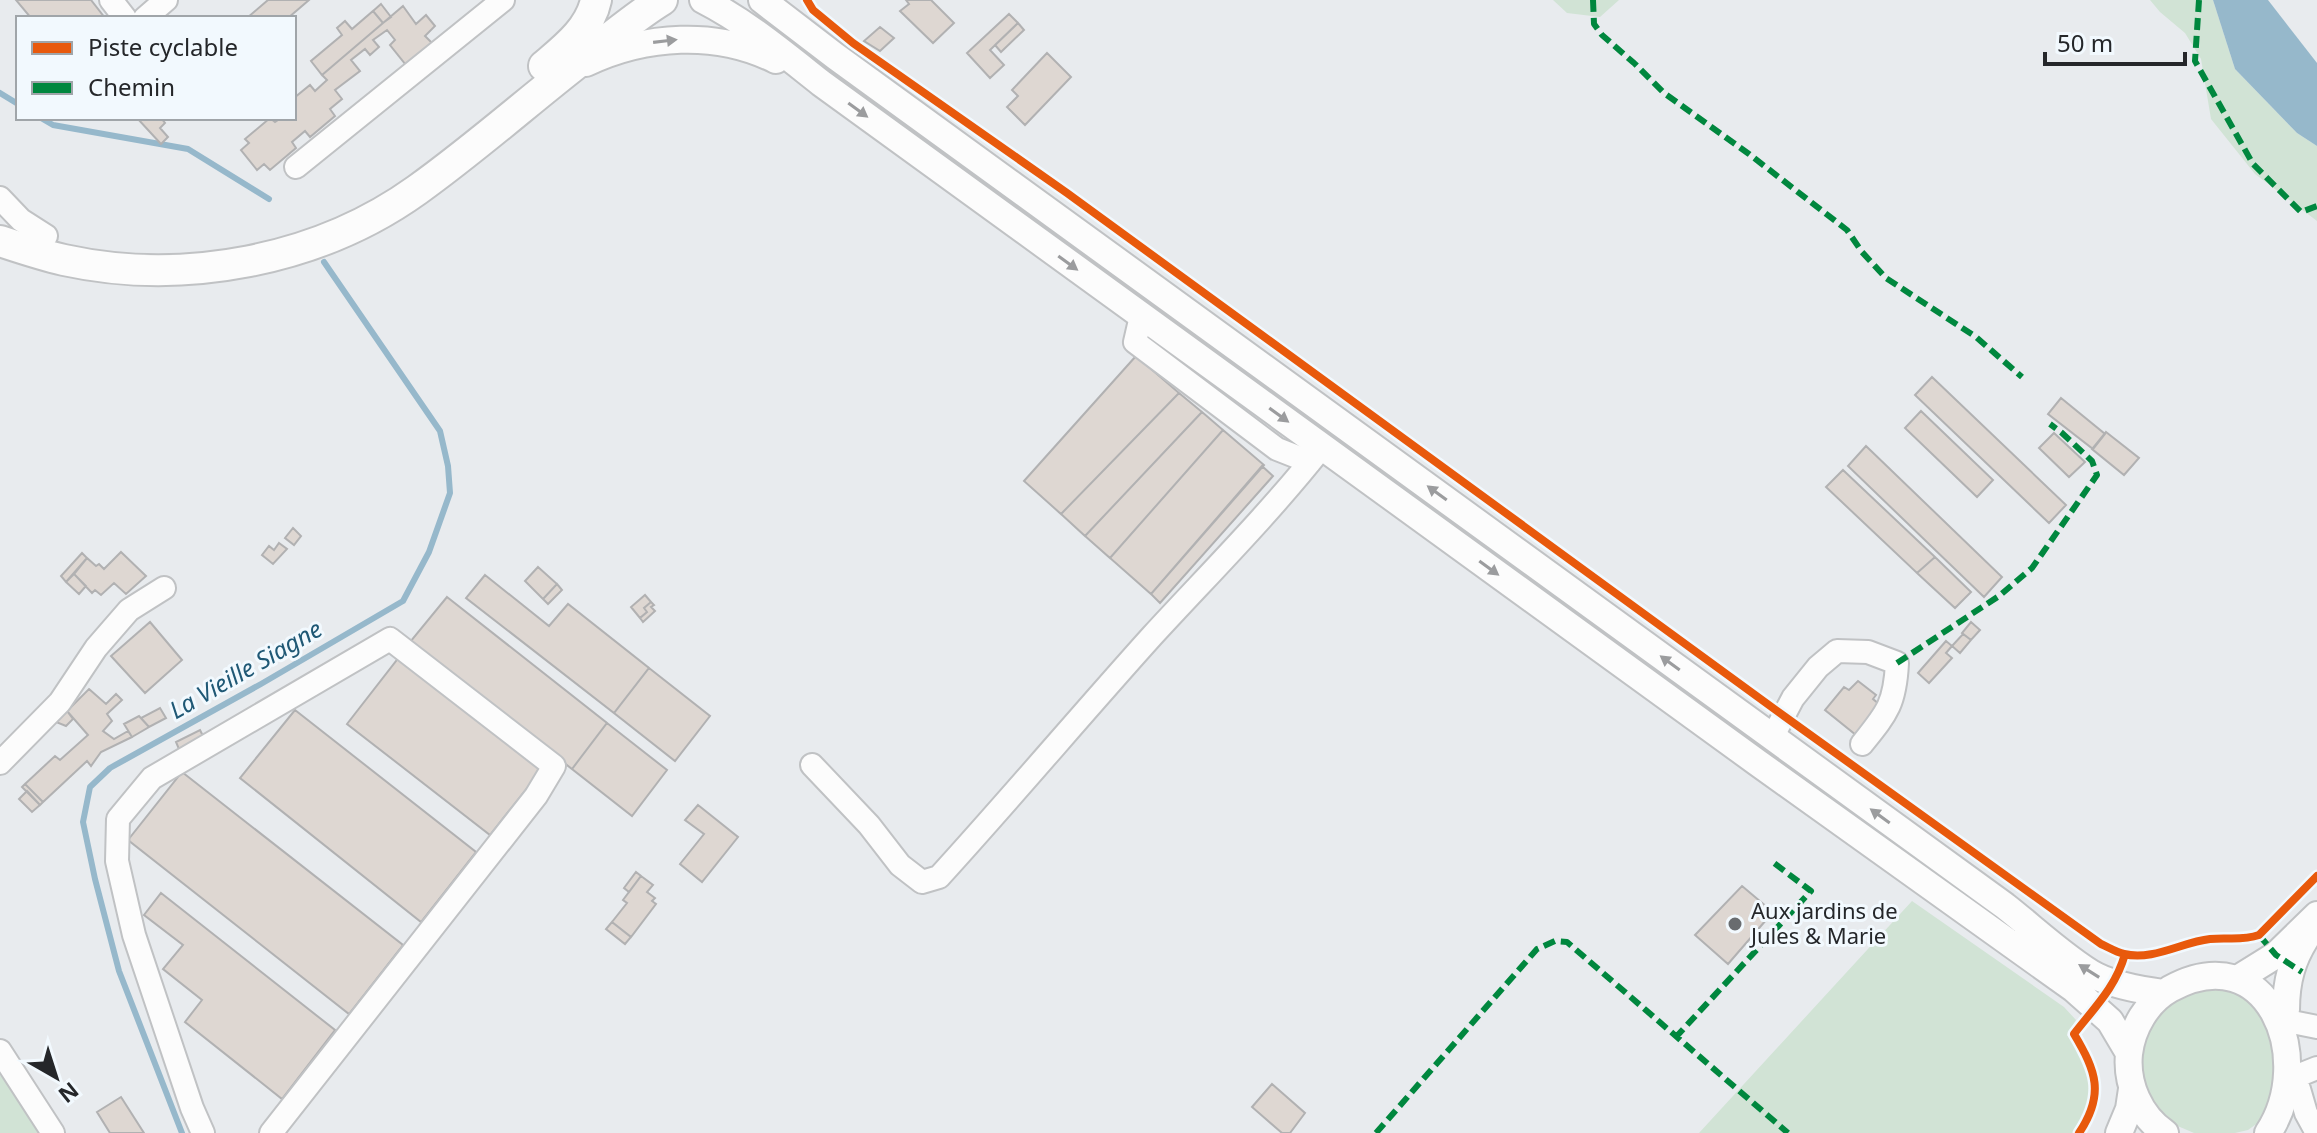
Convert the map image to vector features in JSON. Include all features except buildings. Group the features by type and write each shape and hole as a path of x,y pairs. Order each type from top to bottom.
{"highway":[{"path":"0,221 46,236 104,249 167,251 250,242 302,228 330,217 388,185 436,151 567,46 588,21 596,0"},
{"path":"0,241 63,260 147,270 201,268 283,254 344,231 405,198 645,10 662,0"}],"main road":[{"path":"703,0 734,17 1141,316 1316,454 2074,989 2110,1021 2129,1053"},
{"path":"762,0 2005,906 2082,967 2097,977 2127,987 2163,993"},
{"path":"564,73 620,49 690,39 738,45 821,83"},
{"path":"2239,978 2276,955 2317,915"},
{"path":"2268,1133 2292,1107 2306,1077 2299,1020 2286,987 2299,950 2317,922"},
{"path":"2165,1133 2142,1110 2132,1089 2129,1071 2129,1053 2140,1019 2163,993 2186,980 2212,975 2239,978 2265,990 2299,1020"},
{"path":"2119,1133 2129,1109 2132,1089"}],"street":[{"path":"111,0 123,16"},
{"path":"147,16 166,0"},
{"path":"296,167 503,0"},
{"path":"0,198 21,220 46,236"},
{"path":"812,765 869,825 900,865 922,882 939,877 1316,454"},
{"path":"0,763 60,702 96,648 129,610 164,588"},
{"path":"203,1133 134,935 117,861 118,819 152,778 390,639 554,766 536,796 271,1133"},
{"path":"1772,738 1793,698 1818,667 1837,651 1868,652 1897,663 1895,693 1881,721 1862,744"},
{"path":"0,1051 53,1133"},
{"path":"2306,1077 2306,1113 2317,1133"}],"green space":[{"path":"1553,0 1619,0 1600,17 1567,13"},
{"path":"2150,0 2213,0 2235,69 2297,133 2317,146 2317,221 2255,174 2211,119 2201,59 2185,33"},
{"path":"1912,901 2064,1007 2076,1020 2067,1035 2085,1061 2089,1089 2086,1107 2073,1133 1699,1133"},
{"path":"2195,988 2243,990 2290,1044 2269,1115 2248,1130 2194,1133 2173,1124 2155,1106 2144,1084 2140,1060 2144,1037 2155,1015 2173,998"},
{"path":"0,1075 43,1133 0,1133"}],"water":[{"path":"2213,0 2268,0 2317,63 2317,146 2297,133 2235,69"}],"waterway":[{"name":"La Vieille Siagne","path":"0,93 16,103"},
{"name":"La Vieille Siagne","path":"44,120 53,125 188,149 269,199"},
{"name":"La Vieille Siagne","path":"182,1133 119,971 83,822 90,787 110,768 403,601 429,552 450,493 440,431 324,262"}],"marked path":[{"path":"1593,0 1594,24 1602,35 1664,93 1847,230 1886,278 1976,337 2022,377"},
{"path":"2199,0 2195,61 2253,164 2301,212 2317,206"},
{"path":"1897,663 1999,596 2032,568 2097,475 2092,461 2050,424"},
{"path":"1675,1038 1811,891 1770,860"},
{"path":"2259,935 2276,955 2302,972"},
{"path":"1376,1133 1537,949 1555,941 1567,942 1788,1133"}],"cycle path":[{"path":"807,0 813,10 853,43 1067,193 2101,944 2124,954 2146,955 2199,941 2259,935 2317,876"},
{"path":"2079,1133 2095,1094 2092,1071 2074,1034 2110,987 2125,954"}],"place":[{"name":"Aux jardins de Jules & Marie","path":"1735,924"}]}
